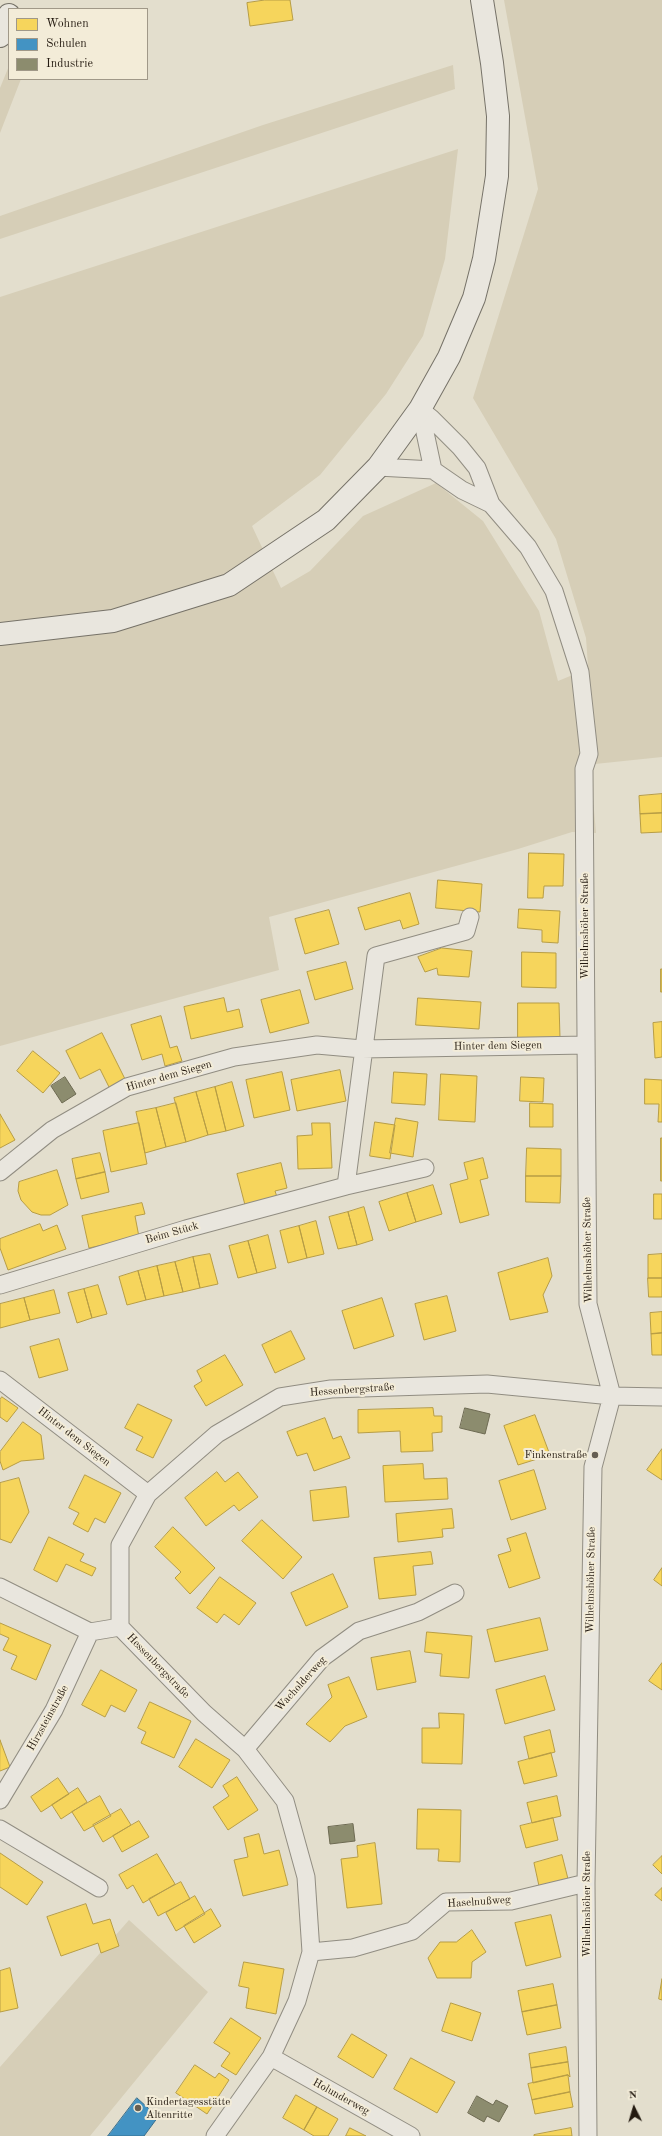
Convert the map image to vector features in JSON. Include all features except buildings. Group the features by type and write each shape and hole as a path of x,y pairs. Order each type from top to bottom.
{"street":[{"path":"0,634 113,621 229,585 326,520 378,467 420,409 449,357 474,298 484,259 497,176 498,116 492,63 482,0"},
{"path":"0,36 8,17"},
{"path":"378,467 433,470 420,409"},
{"name":"Wilhelmshöher Straße","path":"420,409 432,418 460,447 477,468 491,504 528,547 554,591 580,672 589,754 584,769 588,1304 612,1396 593,1467 586,1883 588,2136"},
{"name":"Wilhelmshöher Straße","path":"433,470 462,490 491,504"},
{"path":"346,1186 362,1049 376,956 466,931 470,917"},
{"name":"Hinter dem Siegen","path":"0,1172 52,1130 127,1087 234,1057 317,1045 362,1049 586,1045"},
{"name":"Beim Stück","path":"0,1285 186,1229 346,1186 425,1168"},
{"name":"Hinter dem Siegen","path":"0,1380 148,1494"},
{"name":"Hessenbergstraße","path":"215,2136 271,2057 297,2001 311,1952 306,1877 285,1801 245,1748 204,1713 120,1627 120,1545 148,1494 217,1434 280,1397 331,1389 487,1384 612,1396"},
{"path":"612,1396 662,1397"},
{"path":"0,1587 90,1632 120,1627"},
{"name":"Wacholderweg","path":"245,1748 322,1658 359,1631 418,1612 455,1593"},
{"name":"Hirzsteinstraße","path":"0,1800 54,1710 90,1632"},
{"path":"0,1828 99,1888"},
{"name":"Haselnußweg","path":"311,1952 353,1948 412,1931 446,1902 511,1901 586,1883"},
{"name":"Holunderweg","path":"271,2057 411,2136"}],"shaded area":[{"path":"504,0 662,0 662,757 595,764 586,638 556,539 473,398 538,189"},
{"path":"453,65 455,89 0,239 0,216 263,125"},
{"path":"8,68 8,80 21,80 0,133 0,88"},
{"path":"458,149 445,259 423,336 386,394 320,475 252,526 281,588 310,571 363,516 436,483 483,521 539,611 558,681 580,672 587,729 596,833 572,832 518,849 269,917 279,970 0,1046 0,297"},
{"path":"129,1920 208,1992 90,2136 0,2136 0,2067"}],"place":[{"name":"Finkenstraße","path":"595,1455"},
{"name":"Kindertagesstätte Altenritte","path":"138,2108"}]}
